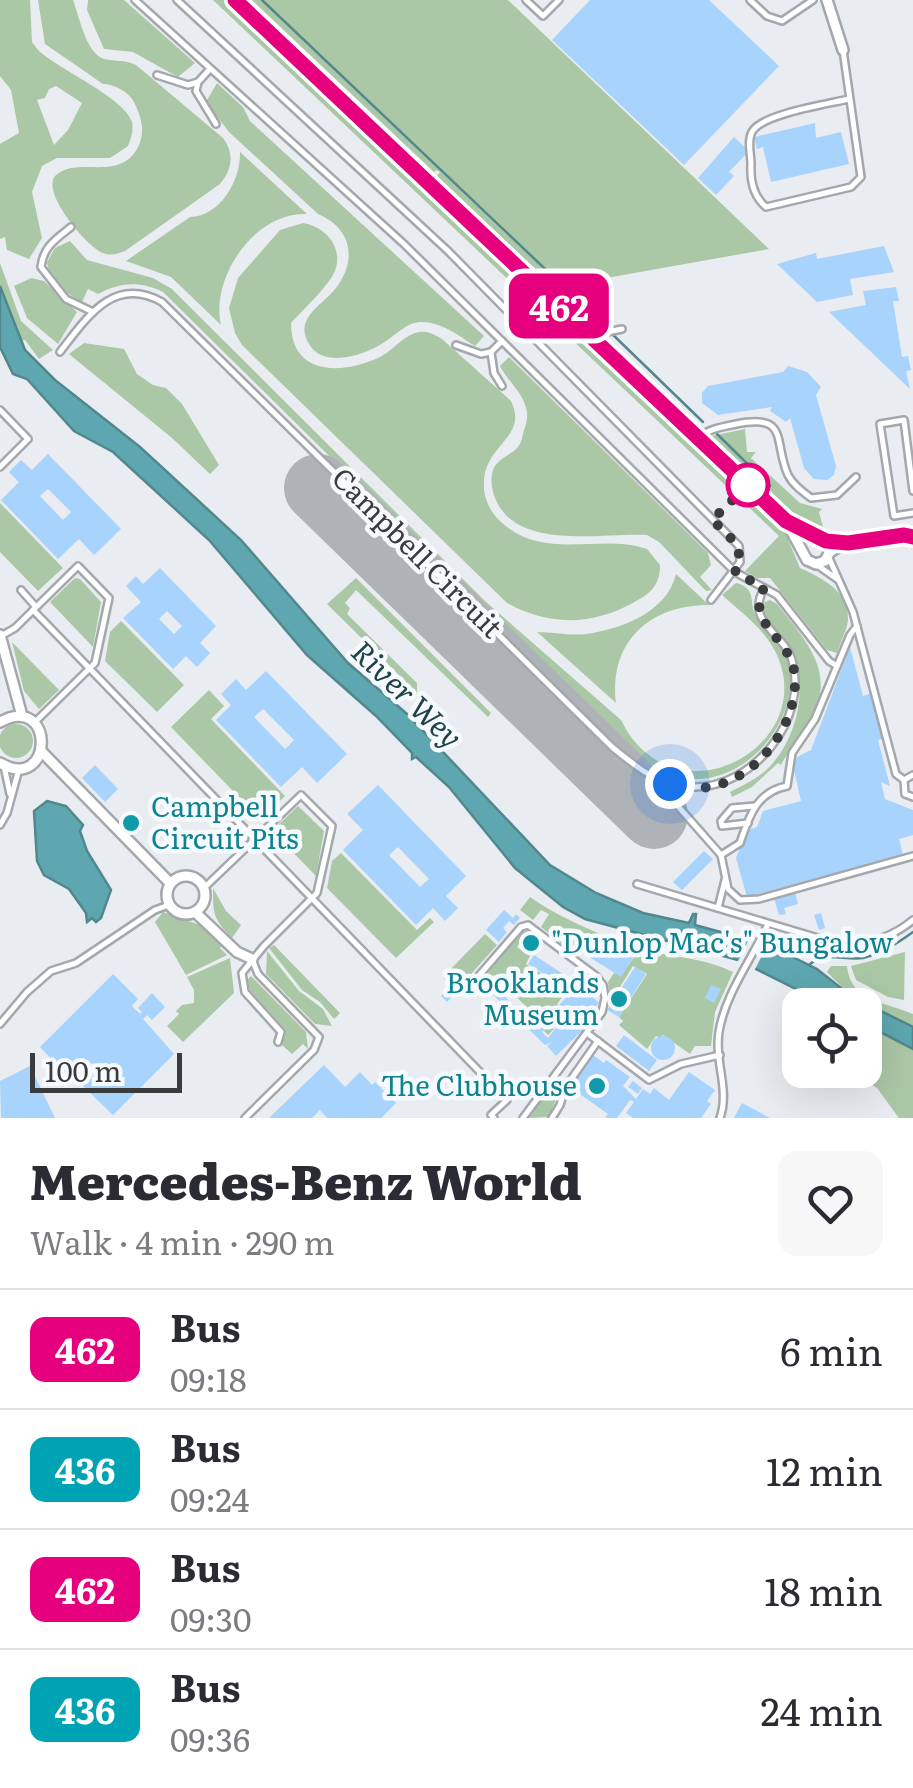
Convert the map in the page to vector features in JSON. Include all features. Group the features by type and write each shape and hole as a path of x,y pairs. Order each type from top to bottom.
{"street":[{"path":"235,0 598,336 786,521 807,560 816,564 829,556 822,539 786,521"},
{"path":"832,1 843,50"},
{"path":"803,551 806,543 822,539"},
{"path":"0,635 22,716 34,723 43,739 33,763 19,768 2,764"},
{"path":"0,722 22,716"},
{"path":"41,751 170,883"},
{"path":"187,875 198,880 204,888 204,903 195,912 178,913 169,905 166,894 170,883 187,875"},
{"path":"195,912 252,960"}],"lane":[{"path":"134,0 404,244 735,572 776,595 837,666"},
{"path":"177,0 448,251 738,546 740,562 711,600"},
{"path":"526,0 544,16 559,0"},
{"path":"750,0 766,16 782,21 812,0"},
{"path":"843,50 861,176 856,185 766,207 761,204 751,184 752,130 768,119 849,99"},
{"path":"210,69 198,82 196,91 216,124"},
{"path":"156,74 188,85 198,82"},
{"path":"71,228 50,244 42,255 41,267 66,299 93,312"},
{"name":"Campbell Circuit","path":"60,352 108,300 135,292 162,302 612,746 653,778 687,787 722,784 761,758 785,722 792,710 795,677 785,646 758,610 764,588"},
{"path":"598,336 622,329"},
{"path":"456,345 481,354 491,352 502,341"},
{"path":"491,352 494,373 502,386"},
{"path":"0,410 28,439 0,466"},
{"path":"698,437 707,430 756,420 772,426 780,438 788,475 811,498 836,494 856,477"},
{"path":"913,489 904,420 880,424 894,516 913,513"},
{"path":"822,539 848,543 904,535 913,538"},
{"path":"848,543 829,556 857,626 896,774 904,780"},
{"path":"816,564 839,580"},
{"path":"0,635 16,628 78,566 109,598 96,663 34,723"},
{"path":"21,590 90,670 507,1100 491,1116 494,1118"},
{"path":"721,855 741,843 757,801 786,786 792,753 808,731 857,626"},
{"path":"2,764 11,797"},
{"path":"0,825 19,768"},
{"path":"904,780 913,775"},
{"path":"653,778 721,855 728,889 740,900 759,899 913,856"},
{"path":"904,780 903,790 913,797"},
{"path":"204,888 301,795 332,826 319,888 242,973 242,984 282,1032 278,1042"},
{"path":"748,823 727,828 721,821 732,808 755,806"},
{"path":"718,909 726,877"},
{"path":"637,884 826,942 848,945 891,935 913,920"},
{"path":"0,1024 51,971 76,963 155,910 169,905"},
{"path":"720,1118 724,1087 718,1033 768,924"},
{"path":"470,986 521,926 528,925 603,984 602,1012 523,1118"},
{"path":"245,1118 314,1050 319,1037 258,974 252,960"},
{"path":"587,1032 648,1080 681,1064 720,1055"},
{"path":"552,1118 564,1088 598,1041"}],"green space":[{"path":"0,0 30,0 32,42 38,50 117,103 133,125 128,146 110,158 57,158 42,166 32,192 42,238 29,259 7,250 5,237 0,239 0,144 19,133 11,90 0,76","holes":["56,86 82,103 68,130 54,145 37,100 45,98 49,89"]},
{"path":"38,0 73,0 92,50 104,59 136,65 223,138 229,150 229,168 220,184 120,253 103,253 87,241 59,205 53,183 56,175 65,170 111,166 131,157 141,139 140,117 124,91 103,84 45,44"},
{"path":"88,0 124,0 195,63 178,77 133,52 104,49 87,10"},
{"path":"213,0 227,0 783,527 800,568 832,586 844,601 848,620 837,653 827,650 770,578 757,578 745,571 779,536"},
{"path":"252,0 508,0 769,249 584,282 545,279 437,176 440,172 434,172"},
{"path":"217,83 243,107 250,121 484,336 475,346 441,326 419,322 358,355 335,358 316,352 305,335 307,319 343,277 348,245 338,227 318,214 229,132 206,102"},
{"path":"240,152 307,214 270,223 240,251 222,287 221,325 171,277 126,261 190,217 220,203 233,184"},
{"path":"303,223 320,229 332,241 337,257 329,281 291,323 300,353 321,367 350,367 380,357 414,333 426,332 442,339 511,401 515,413 510,433 486,470 486,497 497,518 514,532 551,544 609,543 647,549 660,565 652,590 614,612 583,619 537,616 507,603 242,345 229,308 238,278 280,230"},
{"path":"70,241 87,260 153,278 172,289 485,601 621,720 645,752 674,768 706,770 736,761 761,743 779,717 784,685 775,651 758,628 722,595 736,583 743,585 750,593 757,619 782,650 790,671 784,713 774,733 743,764 704,779 668,774 627,750 163,292 138,285 123,285 98,294 88,289 82,302 59,286 47,262 55,248"},
{"path":"0,263 21,321 53,350 39,359 25,340 21,341 0,286"},
{"path":"31,278 44,281 77,312 58,344 27,318 14,286"},
{"path":"84,343 124,349 137,374 166,388 182,404 219,465 210,474 69,354"},
{"path":"509,357 708,553 711,565 700,577 712,590 706,591 659,542 647,535 561,536 520,525 504,513 493,492 492,472 518,446 527,415 523,399 500,366"},
{"path":"745,429 747,452 756,452 751,458 800,503 822,509 819,512 823,527 793,513 711,436"},
{"path":"0,503 63,568 38,591 0,552"},
{"path":"676,574 709,605 669,612 638,631 619,662 616,703 537,632 586,634 628,623 663,599"},
{"path":"75,578 101,602 93,647 50,602"},
{"path":"356,578 491,713 488,717 356,590 345,603 350,608 347,614 417,683 417,695 407,694 402,678 327,604"},
{"path":"770,600 810,649 821,679 820,695 804,733 781,765 778,763 752,787 732,797 730,792 760,775 775,760 797,715 797,665 788,644 762,613 765,602"},
{"path":"121,621 184,685 157,712 105,661 110,632"},
{"path":"12,642 59,690 39,709 24,691"},
{"path":"209,690 224,706 211,719 285,796 261,820 171,727"},
{"path":"16,724 28,729 33,741 28,753 16,758 4,753 -1,741 4,729"},
{"path":"298,806 324,831 316,876 272,831"},
{"path":"341,853 417,930 430,918 434,922 396,958 327,888 332,861"},
{"path":"213,888 226,911 241,925 232,938 215,916"},
{"path":"530,897 609,937 733,972 715,1012 711,1046 695,1046 690,1054 663,1035 656,1036 647,1049 619,1025 623,1021 619,1017 647,974 633,966 610,1003 608,982 614,973 621,976 634,957 621,949 615,958 579,929 569,943 578,950 575,954 541,927 549,914 541,910 533,920 520,910"},
{"path":"163,912 200,925 227,955 186,975 155,922"},
{"path":"518,931 528,931 517,947 530,956 526,964 568,990 557,1004 563,1011 550,1025 554,1029 548,1035 544,1031 547,1027 494,975 486,982 484,979"},
{"path":"485,934 497,945 457,990 443,977"},
{"path":"274,945 340,1013 334,1019 320,1002 302,990 269,948"},
{"path":"267,951 299,991 323,1009 332,1026 315,1024 266,974"},
{"path":"905,952 904,1000 888,997 882,994 882,988 871,988 856,980 851,966"},
{"path":"230,958 234,993 183,1042 167,1026 182,1005 194,1003 194,990 187,977"},
{"path":"831,966 847,966 856,988 843,988 827,972"},
{"path":"251,976 306,1032 308,1049 303,1044 292,1054 282,1045 285,1029 250,990 247,980"},
{"path":"882,1003 913,1014 913,1027 882,1012"},
{"path":"882,1033 913,1050 913,1118 899,1118 877,1088 882,1088"},
{"path":"552,1086 557,1097 549,1117 529,1118"}],"water":[{"path":"0,286 25,350 55,380 140,447 241,540 348,663 407,714 550,865 596,893 643,913 689,923 696,914 695,925 768,945 817,969 841,988 794,988 738,960 585,919 563,907 515,868 449,787 416,757 412,759 412,753 376,716 307,655 209,540 113,452 74,431 27,379 13,374 0,347"},
{"path":"47,801 66,806 83,825 80,831 87,851 111,890 96,922 92,918 87,922 86,913 69,889 44,875 37,861 34,811"},
{"path":"882,1012 913,1027 913,1049 882,1033"}],"pier":[{"path":"751,935 770,940 753,973 736,965"}],"building":[{"path":"590,0 709,0 779,66 684,165 552,40"},
{"path":"815,123 816,138 841,132 849,164 771,182 763,147 757,149 754,137"},
{"path":"734,137 749,151 729,172 734,176 716,195 698,178"},
{"path":"884,246 894,272 850,279 853,295 817,302 777,264 816,253 817,259"},
{"path":"896,287 899,301 893,301 902,357 908,356 911,370 906,371 910,389 829,312 866,305 863,291"},
{"path":"788,366 807,372 821,387 816,395 836,466 834,475 827,480 814,479 804,468 790,418 786,422 770,411 772,407 718,415 702,403 702,393 708,386 783,372"},
{"path":"48,454 121,529 94,555 79,539 58,559 1,500 19,482 9,472 21,460 32,470","holes":["48,489 71,512 63,520 40,496"]},
{"path":"160,568 216,626 200,643 210,653 197,667 186,656 173,669 123,618 141,602 126,586 136,576 143,584","holes":["167,611 182,626 174,634 159,619"]},
{"path":"850,647 863,696 872,693 884,739 878,740 890,786 881,782 885,799 913,810 913,835 899,839 903,855 747,897 736,858 747,830 757,827 763,811 801,801 793,766 797,757 811,750"},
{"path":"266,671 347,754 317,783 302,767 281,787 216,720 231,705 221,694 236,679 246,690","holes":["263,709 294,740 285,749 254,717"]},
{"path":"95,765 118,789 105,802 82,778"},
{"path":"378,785 466,876 446,896 458,908 445,921 433,908 416,925 343,850 363,830 347,814","holes":["398,847 429,879 420,887 389,855"]},
{"name":"Campbell Circuit Pits","path":"125,814 141,830 138,833 121,817"},
{"path":"704,851 713,859 682,890 673,882"},
{"path":"795,892 798,904 784,908 786,914 779,915 774,898"},
{"path":"504,910 513,918 516,914 520,918 514,925 509,921 499,942 486,930"},
{"path":"821,913 825,928 819,930 814,915"},
{"path":"578,929 615,959 621,949 633,958 621,977 569,944"},
{"name":"\"Dunlop Mac's\" Bungalow","path":"529,933 539,939 528,954 521,950"},
{"path":"534,955 577,983 571,991 528,964"},
{"path":"635,967 646,974 619,1017 607,1010"},
{"path":"113,974 138,999 132,1006 140,1014 138,1008 152,993 165,1007 152,1020 147,1015 143,1019 174,1054 113,1115 83,1086 98,1071 88,1060 70,1078 40,1047"},
{"path":"489,981 539,1030 545,1024 548,1026 542,1032 548,1038 556,1028 552,1025 565,1012 577,1021 559,1005 579,984 599,1003 590,1013 595,1018 556,1056 547,1046 552,1042 545,1045 484,986"},
{"path":"711,985 721,989 714,1003 705,998"},
{"path":"449,987 456,993 447,1002 441,996"},
{"path":"624,1035 657,1060 649,1071 616,1046"},
{"path":"663,1036 675,1048 663,1060 651,1048"},
{"path":"593,1055 630,1077 623,1086 636,1099 643,1089 650,1094 654,1088 669,1100 689,1072 715,1090 707,1101 711,1104 701,1118 633,1118 626,1113 634,1102 630,1100 617,1118 605,1118 608,1114 570,1087"},
{"path":"324,1065 345,1087 360,1072 396,1103 381,1118 327,1118 320,1110 312,1118 269,1118"},
{"path":"30,1066 55,1118 1,1118 0,1081"},
{"path":"633,1081 642,1088 638,1094 628,1087"},
{"path":"742,1103 770,1118 734,1118"}],"waterway":[{"path":"262,0 562,285"},
{"path":"577,300 703,422"},
{"path":"717,434 770,486"},
{"path":"809,965 828,957 870,956 913,932"}],"runway":[{"path":"318,488 654,815"}],"bus line":[{"name":"462","path":"235,0 786,521 826,541 848,543 913,537"}],"place":[{"name":"Campbell Circuit Pits","path":"131,823"},
{"name":"\"Dunlop Mac's\" Bungalow","path":"531,943"},
{"name":"Brooklands Museum","path":"619,999"},
{"name":"The Clubhouse","path":"597,1086"}],"route":[{"path":"670,784 706,787 738,776 772,746 792,710 792,658 758,610 764,588 735,572 740,562 738,546 712,520 748,485"}],"water label":[{"name":"River Wey","path":"406,695"}]}
